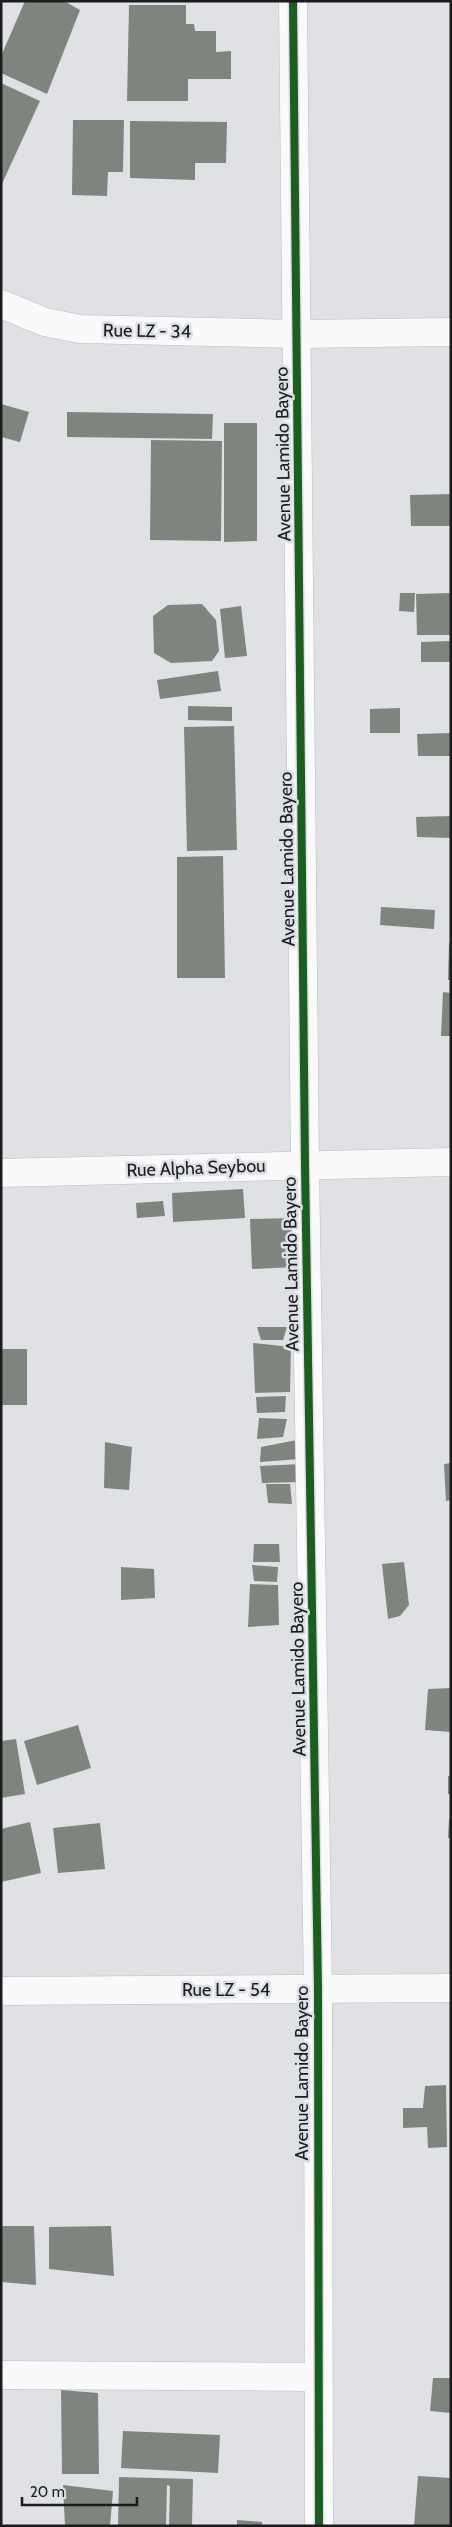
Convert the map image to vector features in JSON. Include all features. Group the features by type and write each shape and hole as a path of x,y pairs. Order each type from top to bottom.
{"street":[{"name":"Avenue Lamido Bayero","path":"293,1 305,1165 318,1989 317,2376 319,2526"},
{"name":"Rue LZ - 34","path":"1,304 46,322 80,330 296,334 451,332"},
{"name":"Rue Alpha Seybou","path":"1,1174 451,1162"},
{"name":"Rue LZ - 54","path":"1,1991 451,1988"},
{"path":"1,2376 317,2376"}],"building":[{"path":"25,1 64,1 80,10 47,94 1,73 1,56"},
{"path":"129,5 186,5 186,24 194,24 195,31 216,31 216,52 231,51 231,79 188,79 188,101 127,101"},
{"path":"1,83 40,101 1,186"},
{"path":"73,120 124,120 123,172 108,172 107,196 72,195"},
{"path":"130,121 227,122 226,163 195,163 195,180 130,178"},
{"path":"1,404 29,412 20,442 1,437"},
{"path":"67,412 213,414 212,439 67,437"},
{"path":"224,423 257,423 257,541 224,542"},
{"path":"151,440 222,441 221,541 150,540"},
{"path":"451,494 451,526 411,526 410,495"},
{"path":"400,593 415,593 414,612 399,611"},
{"path":"451,593 451,635 417,635 416,594"},
{"path":"202,604 216,620 219,651 212,661 171,663 154,653 153,616 168,605"},
{"path":"241,606 247,656 225,658 220,609"},
{"path":"451,641 451,662 421,662 421,642"},
{"path":"218,671 221,691 160,699 157,680"},
{"path":"188,706 232,707 232,721 188,720"},
{"path":"400,708 400,733 370,733 370,709"},
{"path":"234,726 237,850 187,851 184,727"},
{"path":"451,733 451,756 418,756 417,734"},
{"path":"451,816 451,838 417,837 416,817"},
{"path":"223,856 225,978 177,978 177,857"},
{"path":"381,907 435,910 434,929 380,925"},
{"path":"449,943 451,943 451,980 448,980"},
{"path":"443,992 451,993 451,1036 441,1036"},
{"path":"243,1189 245,1218 173,1222 172,1193"},
{"path":"163,1201 165,1216 137,1218 136,1203"},
{"path":"293,1218 294,1267 252,1269 250,1219"},
{"path":"257,1327 287,1327 283,1340 261,1340"},
{"path":"253,1343 291,1347 290,1392 255,1393"},
{"path":"1,1349 27,1349 27,1405 1,1405"},
{"path":"286,1396 285,1412 257,1413 256,1397"},
{"path":"259,1418 287,1419 283,1437 257,1439"},
{"path":"297,1440 300,1459 260,1462 261,1447"},
{"path":"105,1442 132,1447 129,1490 104,1488"},
{"path":"451,1463 451,1500 446,1501 444,1464"},
{"path":"302,1464 301,1482 262,1483 260,1466"},
{"path":"266,1484 290,1484 292,1504 268,1503"},
{"path":"254,1544 279,1544 280,1562 253,1562"},
{"path":"404,1562 409,1605 400,1616 388,1619 382,1564"},
{"path":"252,1565 278,1567 277,1582 254,1581"},
{"path":"121,1567 154,1569 155,1598 121,1600"},
{"path":"250,1584 278,1585 279,1625 248,1627"},
{"path":"451,1688 451,1732 425,1730 428,1689"},
{"path":"78,1725 91,1768 37,1785 24,1741"},
{"path":"16,1739 25,1794 1,1798 1,1741"},
{"path":"448,1776 451,1776 451,1794 448,1794"},
{"path":"449,1819 451,1819 451,1838 448,1838"},
{"path":"30,1822 41,1873 1,1882 1,1829"},
{"path":"100,1823 105,1869 58,1873 53,1828"},
{"path":"446,2085 447,2147 428,2148 427,2127 403,2128 403,2108 423,2108 425,2086"},
{"path":"1,2226 34,2226 36,2285 1,2282"},
{"path":"111,2226 114,2276 49,2269 49,2227"},
{"path":"433,2378 451,2378 451,2413 430,2411"},
{"path":"61,2390 98,2393 99,2474 62,2474"},
{"path":"123,2431 220,2435 218,2473 121,2468"},
{"path":"418,2476 451,2478 451,2526 414,2526"},
{"path":"119,2477 193,2479 192,2526 169,2526 170,2486 167,2485 166,2526 118,2526"},
{"path":"63,2485 113,2491 110,2526 65,2526"},
{"path":"237,2520 262,2522 262,2526 237,2526"}],"cycle path":[{"path":"293,1 305,1165 318,1989 319,2526"}]}
